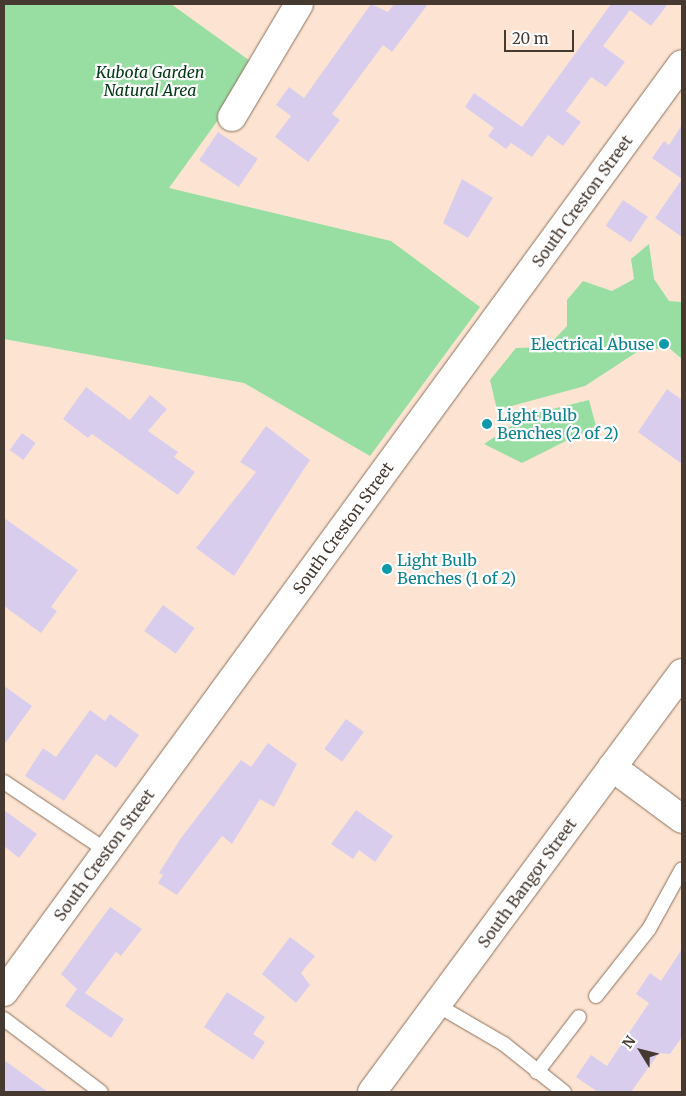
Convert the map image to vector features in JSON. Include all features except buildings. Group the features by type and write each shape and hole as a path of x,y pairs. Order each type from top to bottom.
{"street":[{"path":"232,117 299,4"},
{"name":"South Creston Street","path":"4,992 682,64"},
{"name":"South Bangor Street","path":"372,1092 682,673"},
{"path":"612,767 682,819"}],"lane":[{"path":"4,782 108,851"},
{"path":"596,996 649,928 682,869"},
{"path":"437,1005 504,1044 564,1092"},
{"path":"537,1072 580,1017"},
{"path":"4,1019 101,1092"}],"green space":[{"name":"Kubota Garden Natural Area","path":"4,4 171,4 257,66 169,188 391,241 480,307 370,456 244,383 4,339"},
{"path":"649,244 654,279 669,301 682,302 682,359 668,347 637,352 585,386 497,410 490,380 516,348 547,347 567,326 567,300 583,281 612,291 634,279 631,259"},
{"path":"589,400 596,426 522,463 484,444 528,415"}],"place":[{"name":"Electrical Abuse","path":"664,344"},
{"name":"Light Bulb Benches (2 of 2)","path":"487,424"},
{"name":"Light Bulb Benches (1 of 2)","path":"387,569"}]}
